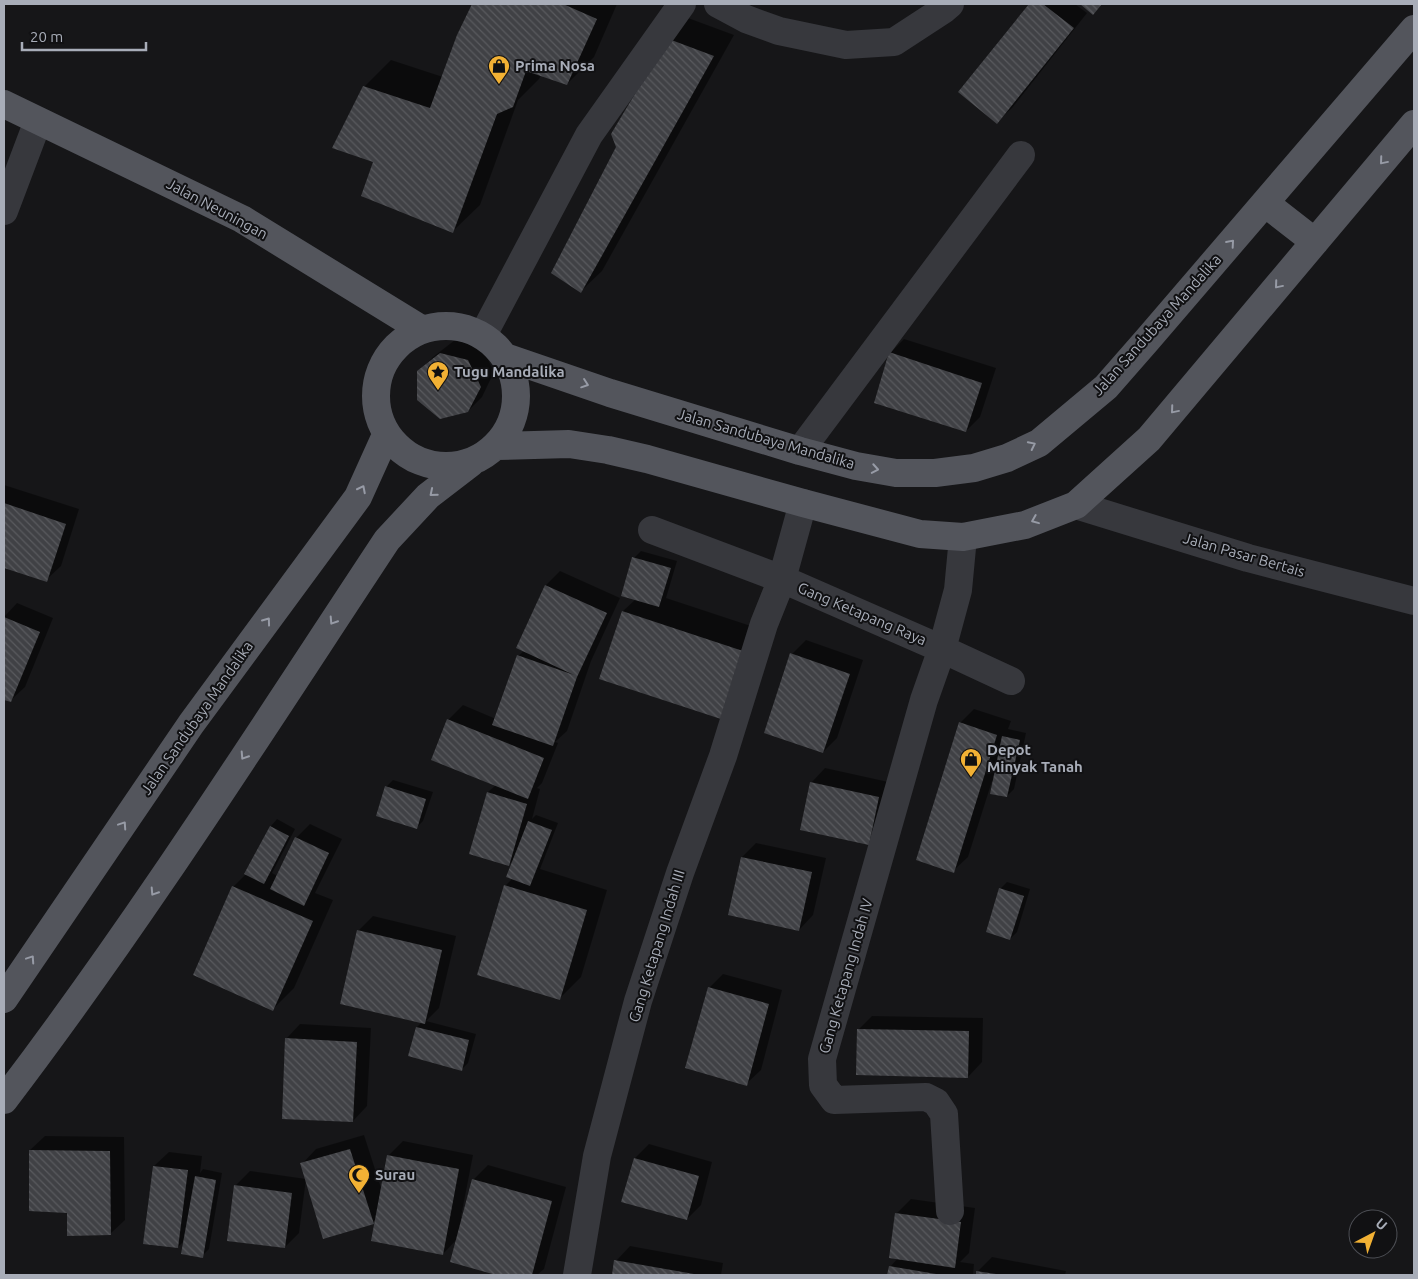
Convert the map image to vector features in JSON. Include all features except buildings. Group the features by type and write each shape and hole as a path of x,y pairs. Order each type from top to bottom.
{"main road":[{"name":"Jalan Sandubaya Mandalika","path":"505,357 610,392 800,451 856,466 896,473 935,473 974,468 1007,458 1039,443 1106,387 1414,29"},
{"name":"Jalan Neuningan","path":"4,104 242,218 421,329"},
{"path":"497,446 570,444 608,450 920,534 963,538 1024,525 1076,504 1149,439 1414,124"},
{"path":"1265,203 1315,242"},
{"path":"4,1100 45,1047 142,910 387,540 428,496 497,446 513,419 517,387 505,357 483,335 453,325 421,329 394,346 378,373 375,405 386,435 409,456 439,467 471,463"},
{"name":"Jalan Sandubaya Mandalika","path":"4,999 191,724 358,497 386,435"}],"street":[{"path":"483,335 589,135 682,4"},
{"path":"718,4 746,19 780,31 846,45 894,42 945,6"},
{"path":"4,211 38,121"},
{"path":"800,451 1021,155"},
{"name":"Gang Ketapang Raya","path":"764,624 782,579 803,503"},
{"name":"Jalan Pasar Bertais","path":"1076,504 1248,558 1414,601"},
{"name":"Gang Ketapang Raya","path":"652,530 782,579 1011,681"},
{"name":"Gang Ketapang Raya","path":"924,700 942,649 958,590 963,538"},
{"name":"Gang Ketapang Indah III","path":"577,1275 597,1156 638,1001 680,873 723,756 764,624"},
{"name":"Gang Ketapang Indah IV","path":"924,700 822,1058 823,1085 834,1100 926,1097 936,1102 944,1114 950,1212"}],"place":[{"name":"Prima Nosa","path":"499,85"},
{"name":"Tugu Mandalika","path":"438,391"},
{"name":"Depot Minyak Tanah","path":"971,778"},
{"name":"Surau","path":"359,1194"}]}
